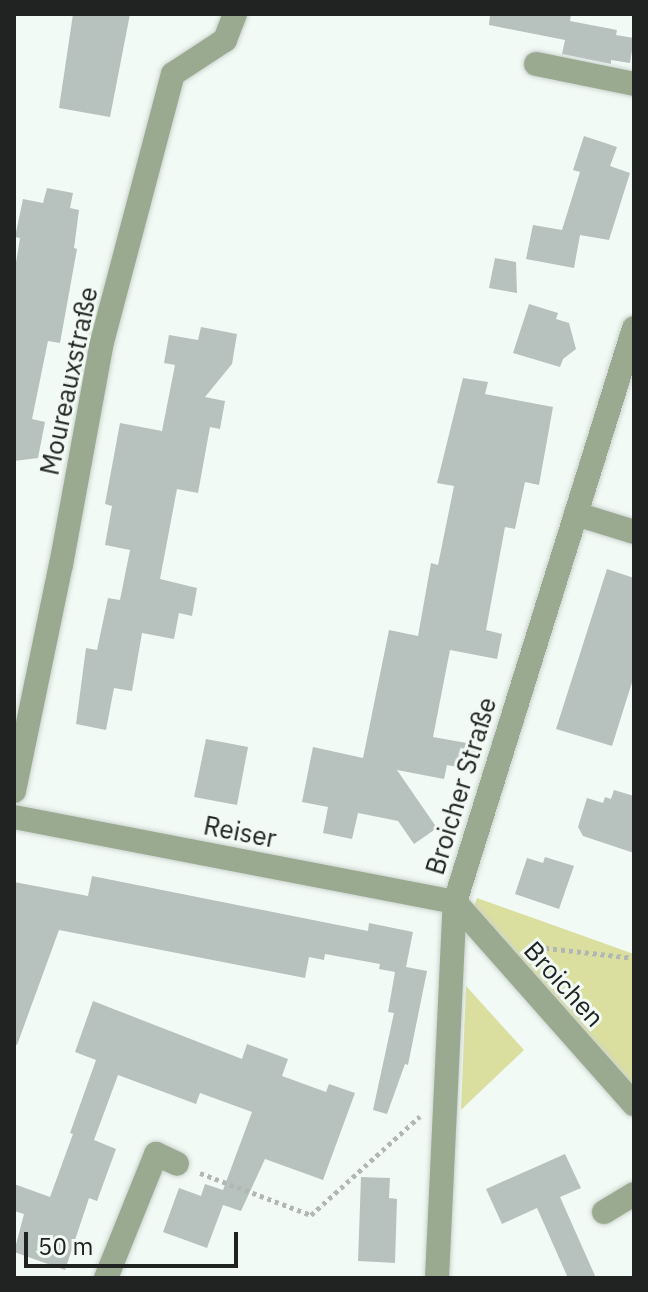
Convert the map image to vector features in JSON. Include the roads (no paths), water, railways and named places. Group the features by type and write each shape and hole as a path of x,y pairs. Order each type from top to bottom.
{"street":[{"name":"Moureauxstraße","path":"14,791 61,565 101,346 173,74 225,40 235,14"},
{"path":"536,64 634,84"},
{"name":"Broicher Straße","path":"437,1278 455,902 634,328"},
{"path":"576,514 634,532"},
{"name":"Reiser","path":"14,817 455,902"},
{"name":"Broichen","path":"455,902 634,1104"},
{"path":"106,1278 156,1154 177,1164"},
{"path":"604,1212 634,1194"}]}
